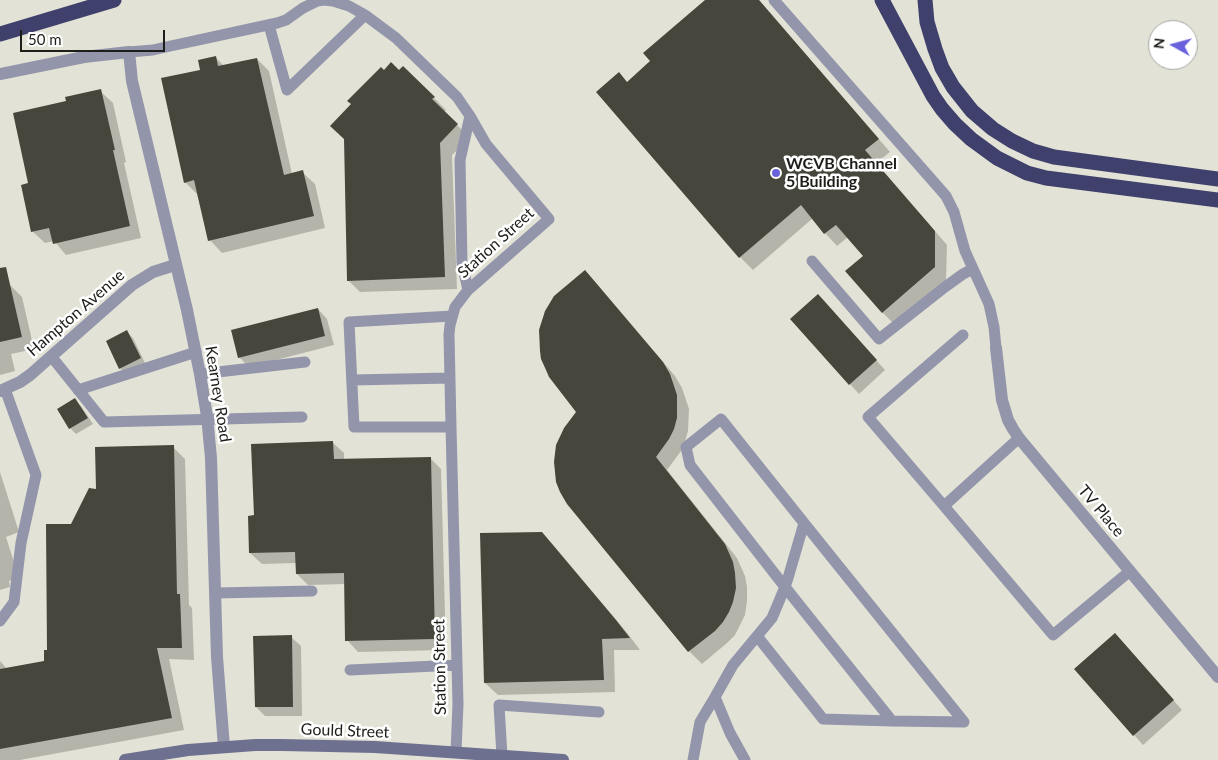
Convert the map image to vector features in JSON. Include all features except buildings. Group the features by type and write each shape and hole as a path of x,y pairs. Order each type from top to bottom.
{"highway":[{"path":"0,34 114,0"},
{"path":"882,0 936,101 963,132 997,158 1027,172 1046,178 1218,200"},
{"path":"925,0 932,41 947,78 972,111 1001,134 1033,151 1054,158 1218,180"}],"main road":[{"name":"Gould Street","path":"125,760 188,750 282,745 347,746 564,760"}],"street":[{"path":"0,74 84,57 129,52"},
{"name":"Kearney Road","path":"129,52 132,81 196,352 207,419 211,458 217,657 224,747"},
{"name":"Hampton Avenue","path":"3,390 30,375 132,285 153,272 176,265"},
{"name":"TV Place","path":"996,348 1000,390 1005,410 1008,420 1020,438 1218,677"}],"lane":[{"name":"Station Street","path":"129,52 153,50 269,25 286,20 302,8 317,1 324,0 349,6 366,15 396,38 456,97 470,116 486,144 549,219 468,290 455,307 452,316 449,334 458,704 456,752"},
{"path":"774,0 946,196 954,212 964,251 989,304 996,348"},
{"path":"269,25 287,90 366,15"},
{"path":"468,290 462,263 460,160 470,116"},
{"path":"812,261 880,339 944,286 973,269"},
{"path":"451,427 354,427 349,322 452,316"},
{"path":"963,334 868,417 1053,635 1130,571"},
{"path":"78,390 196,352"},
{"path":"51,356 104,422 302,417"},
{"path":"200,374 305,362"},
{"path":"352,380 450,378"},
{"path":"0,621 14,602 21,544 36,475 3,390"},
{"path":"757,636 823,719 892,721 964,722 721,418 686,447 690,465 892,721"},
{"path":"944,506 1020,438"},
{"path":"693,760 700,722 733,665 772,618 785,587 804,523"},
{"path":"215,592 312,591"},
{"path":"350,670 457,665"},
{"path":"715,697 730,733 745,760"},
{"path":"502,756 499,705 599,712"}],"place":[{"name":"WCVB Channel 5 Building","path":"776,173"}]}
